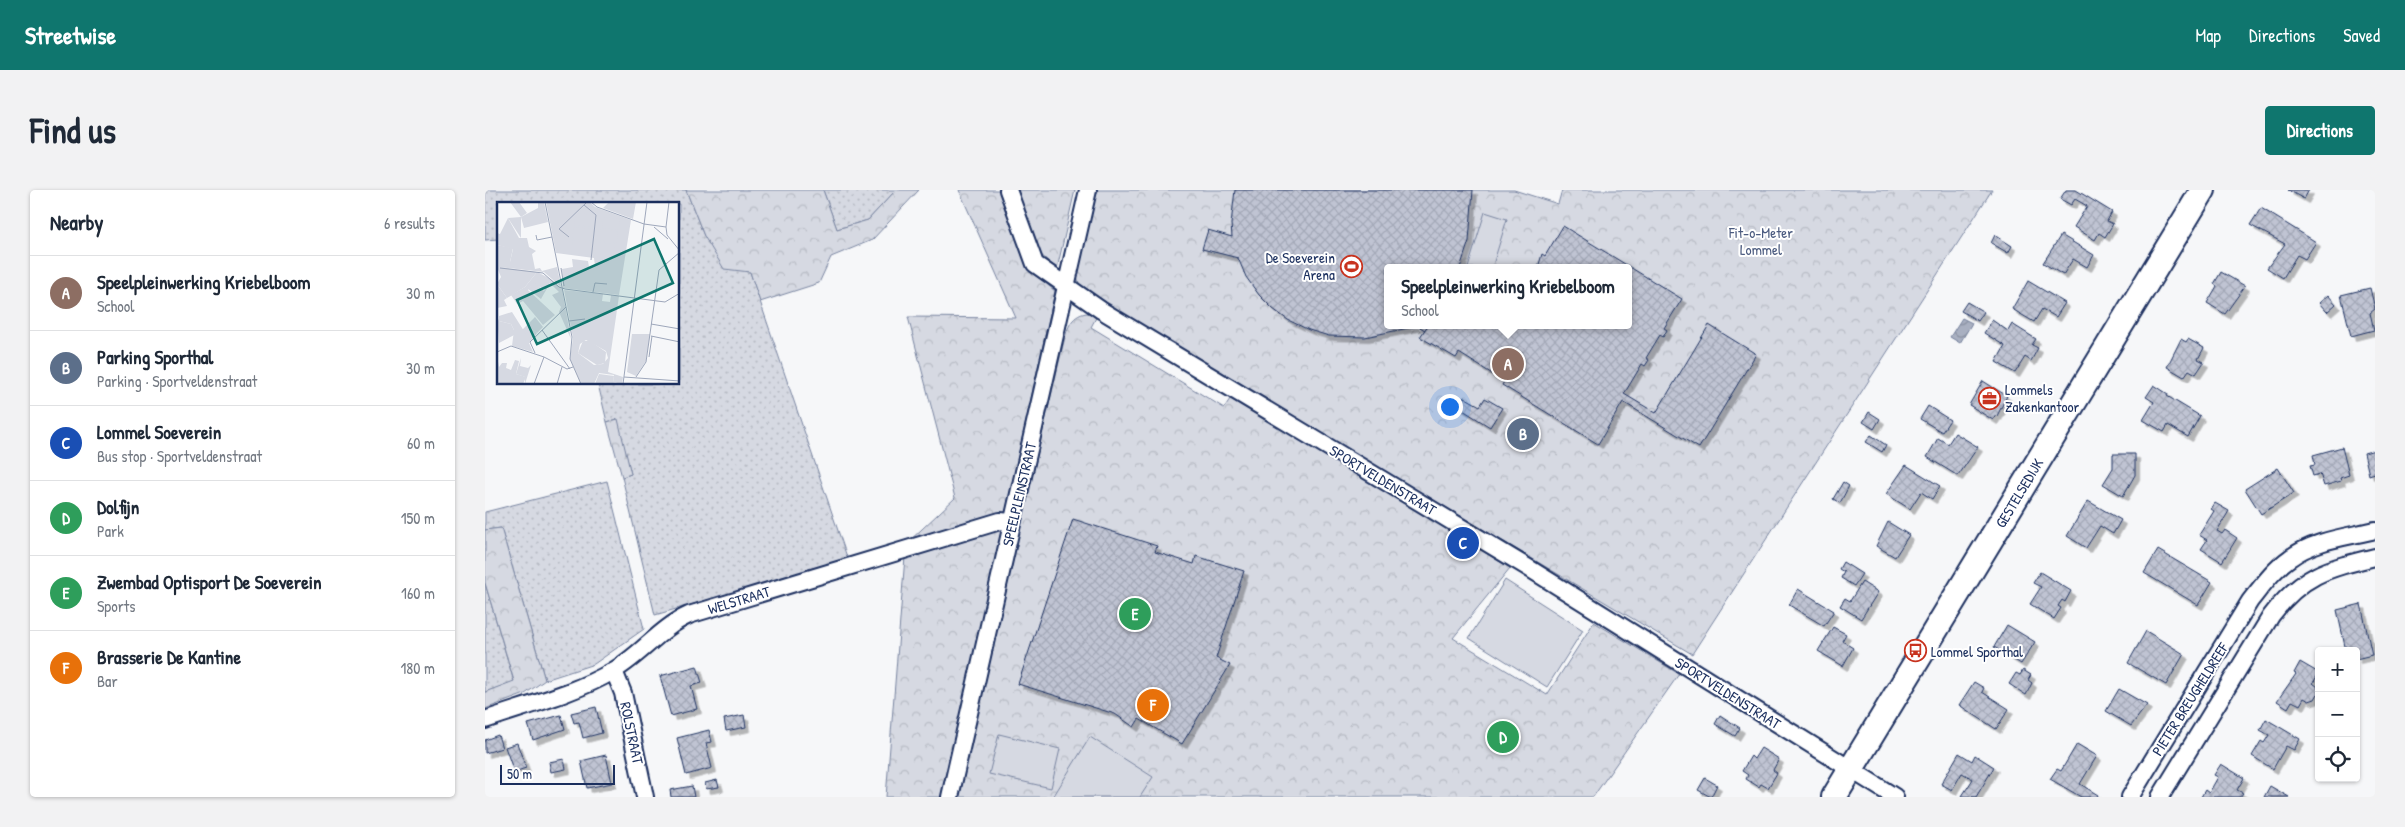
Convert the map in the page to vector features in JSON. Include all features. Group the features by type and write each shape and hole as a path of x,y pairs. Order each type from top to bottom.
{"main road":[{"name":"GESTELSEDIJK","path":"1838,796 1851,770 2203,190"}],"street":[{"name":"SPORTVELDENSTRAAT","path":"1008,190 1035,264 1067,288 1527,568 1895,797"},
{"name":"SPEELPLEINSTRAAT","path":"951,797 1088,190"},
{"name":"WELSTRAAT","path":"485,720 584,685 614,671 674,622 689,615 1000,522 1012,522"},
{"name":"PIETER BREUGHELDREEF","path":"2130,797 2250,601 2271,575 2289,558 2307,548 2375,530"},
{"name":"PIETER BREUGHELDREEF","path":"2160,797 2271,616 2285,597 2318,573 2375,557"},
{"path":"2250,601 2271,616"},
{"name":"ROLSTRAAT","path":"614,671 623,693 645,797"}],"green space":[{"path":"485,190 686,190 704,236 750,272 848,560 655,615 622,477 631,474 617,419 607,422 598,385 680,385 680,202 497,202 497,239 485,240"},
{"path":"686,190 823,190 837,229 868,220 896,190 919,190 872,240 831,257 819,283 760,302 750,272 724,269 704,236"},
{"path":"823,190 896,190 868,220 837,229"},
{"path":"959,190 1002,190 1026,259 1038,277 1055,291 942,797 886,797 906,544 955,498 908,317 1016,318"},
{"path":"1016,190 1075,190 1057,269 1039,253"},
{"name":"Fit-o-Meter Lommel","path":"1097,190 1514,190 1558,204 1562,190 1992,190 1692,654 1088,294 1080,287 1076,272"},
{"path":"1485,212 1507,219 1493,264 1469,264"},
{"path":"1081,314 1098,314 1091,327 1224,408 1232,396 1510,568 1453,638 1547,695 1594,622 1679,674 1593,797 957,797 1064,339 1073,320"},
{"path":"618,419 631,474 622,477 607,422"},
{"path":"607,481 644,629 594,664 545,680 501,528 485,530 485,512"},
{"path":"501,528 545,680 525,694 485,709 485,692 514,681 485,583 485,530"},
{"path":"1505,580 1583,630 1547,687 1469,638"},
{"path":"485,583 514,682 485,692"},
{"path":"999,734 1060,749 1051,788 989,774"},
{"path":"1090,737 1153,777 1140,797 1053,797"}],"water":[{"path":"1962,318 1972,323 1960,343 1950,337"}],"building":[{"name":"De Soeverein Arena","path":"1235,190 1473,190 1469,241 1461,264 1384,264 1384,329 1404,329 1365,337 1329,336 1309,330 1288,320 1259,295 1246,277 1238,258 1202,249 1208,230 1232,237 1231,224"},
{"path":"2066,190 2076,190 2112,212 2107,221 2113,224 2105,237 2099,233 2095,240 2074,227 2087,206 2075,199 2071,205 2060,199"},
{"path":"2288,190 2309,190 2304,199"},
{"path":"2261,208 2316,242 2305,259 2297,255 2283,278 2267,268 2285,244 2250,225"},
{"path":"1563,226 1625,264 1539,264 1542,254 1545,256"},
{"path":"1995,235 2012,246 2008,253 1991,243"},
{"path":"2061,235 2094,255 2087,267 2073,259 2063,275 2043,263"},
{"path":"1632,268 1682,299 1664,328 1667,330 1663,337 1660,335 1646,358 1649,360 1645,366 1642,364 1624,394 1656,413 1709,325 1756,354 1699,448 1623,402 1598,444 1502,385 1505,380 1496,373 1494,375 1459,353 1456,358 1420,337 1425,329 1632,329"},
{"path":"2221,272 2245,286 2225,314 2207,303 2217,286 2214,284"},
{"path":"2028,281 2065,303 2056,317 2042,309 2034,322 2012,309"},
{"path":"2370,288 2375,309 2370,313 2374,330 2351,336 2341,295"},
{"path":"2328,295 2336,304 2327,312 2319,303"},
{"path":"1967,302 1984,312 1978,321 1961,311"},
{"path":"1992,320 2008,331 2012,324 2036,339 2032,345 2038,348 2031,361 2025,357 2015,373 1996,362 2005,346 1984,333"},
{"path":"2181,339 2186,342 2188,339 2204,348 2198,359 2204,362 2196,374 2189,370 2184,377 2167,367"},
{"name":"Lommels Zakenkantoor","path":"1983,381 2007,396 1993,420 1969,405"},
{"path":"2154,385 2168,394 2167,396 2200,416 2188,437 2168,425 2164,432 2143,420 2154,402 2146,397"},
{"path":"1464,397 1480,406 1485,398 1502,408 1490,427 1458,407"},
{"path":"1928,406 1950,420 1942,432 1920,419"},
{"path":"1869,412 1880,419 1874,429 1863,422"},
{"path":"1955,433 1978,447 1958,476 1927,457 1938,438 1948,444"},
{"path":"1871,435 1886,445 1882,452 1866,442"},
{"path":"2342,447 2349,475 2340,478 2341,481 2324,486 2320,474 2313,476 2310,466 2315,465 2313,455"},
{"path":"2375,450 2375,473 2369,475 2364,453"},
{"path":"2113,454 2135,454 2135,475 2123,496 2103,484 2113,468"},
{"path":"1906,465 1940,486 1932,499 1921,492 1910,509 1886,494"},
{"path":"2278,468 2294,493 2261,514 2245,489"},
{"path":"1843,482 1849,486 1840,503 1833,499"},
{"path":"2088,501 2121,520 2113,534 2100,526 2086,548 2067,536"},
{"path":"2215,503 2229,511 2217,531 2222,534 2225,530 2237,538 2222,562 2201,549 2207,540 2199,535 2214,511 2211,509"},
{"path":"1073,519 1157,546 1155,552 1194,564 1196,556 1244,571 1216,658 1230,665 1182,744 1139,719 1134,727 1115,714 1018,684"},
{"path":"1888,522 1909,535 1895,557 1876,546"},
{"path":"2158,550 2212,582 2198,605 2144,573"},
{"path":"1843,562 1862,574 1854,586 1841,578 1844,572 1839,569"},
{"path":"2040,572 2071,591 2065,602 2062,600 2058,606 2061,608 2054,619 2030,604 2041,587 2033,583"},
{"path":"1862,582 1878,592 1861,619 1840,606 1845,598 1850,601"},
{"path":"1798,589 1834,611 1824,626 1789,605"},
{"path":"2361,604 2372,655 2360,658 2360,647 2345,647 2337,610"},
{"path":"2007,625 2035,642 2021,664 1994,647"},
{"path":"1833,627 1846,634 1842,641 1853,648 1843,666 1818,651"},
{"path":"2146,631 2184,654 2166,685 2128,663"},
{"path":"2300,662 2315,671 2313,683 2315,685 2315,699 2309,701 2304,698 2300,705 2292,701 2288,708 2277,701 2296,674 2294,673"},
{"path":"697,666 702,683 691,686 697,709 671,716 660,676"},
{"path":"2023,670 2031,675 2028,680 2032,683 2026,695 2009,684 2016,673 2020,675"},
{"path":"1974,682 1984,688 1982,692 2009,709 1996,729 1959,705"},
{"path":"2119,689 2147,705 2131,726 2106,711"},
{"path":"596,707 602,733 583,738 579,722 574,723 571,713"},
{"path":"561,715 565,729 533,740 528,724"},
{"path":"744,715 746,727 726,731 724,719"},
{"path":"1720,715 1740,728 1735,736 1715,724"},
{"path":"2266,719 2300,739 2294,750 2286,746 2273,769 2252,756 2261,741 2264,743 2269,735 2260,730"},
{"path":"709,730 712,742 706,743 712,768 686,775 677,738"},
{"path":"498,735 502,748 485,753 485,740"},
{"path":"517,743 526,768 514,772 505,747"},
{"path":"2077,744 2097,756 2080,784 2098,795 2097,797 2081,797 2050,779 2057,769 2061,771"},
{"path":"1761,748 1779,759 1773,770 1777,773 1768,788 1761,784 1759,787 1746,779 1748,775 1742,771 1751,756 1754,759"},
{"path":"1959,753 1972,761 1975,755 1994,767 1976,797 1962,796 1973,779 1962,773 1952,790 1941,784"},
{"path":"606,755 612,783 587,788 581,761"},
{"path":"564,759 566,769 551,772 549,762"},
{"path":"2221,764 2244,778 2237,790 2243,793 2240,797 2201,797 2205,790 2209,793 2218,777 2214,775"},
{"path":"1705,778 1717,785 1711,797 1698,790"},
{"path":"717,780 719,787 706,789 705,783"},
{"path":"692,786 694,797 671,797 670,790"},
{"path":"2270,786 2289,797 2264,797"}],"place":[{"name":"De Soeverein Arena","path":"1351,266"},
{"name":"Speelpleinwerking Kriebelboom","path":"1508,364"},
{"name":"Lommels Zakenkantoor","path":"1989,398"},
{"name":"Parking Sporthal","path":"1523,434"},
{"name":"Lommel Soeverein","path":"1463,543"},
{"name":"Zwembad Optisport De Soeverein","path":"1135,614"},
{"name":"Lommel Sporthal","path":"1915,651"},
{"name":"Brasserie De Kantine","path":"1153,705"},
{"name":"Dolfijn","path":"1503,737"}]}
